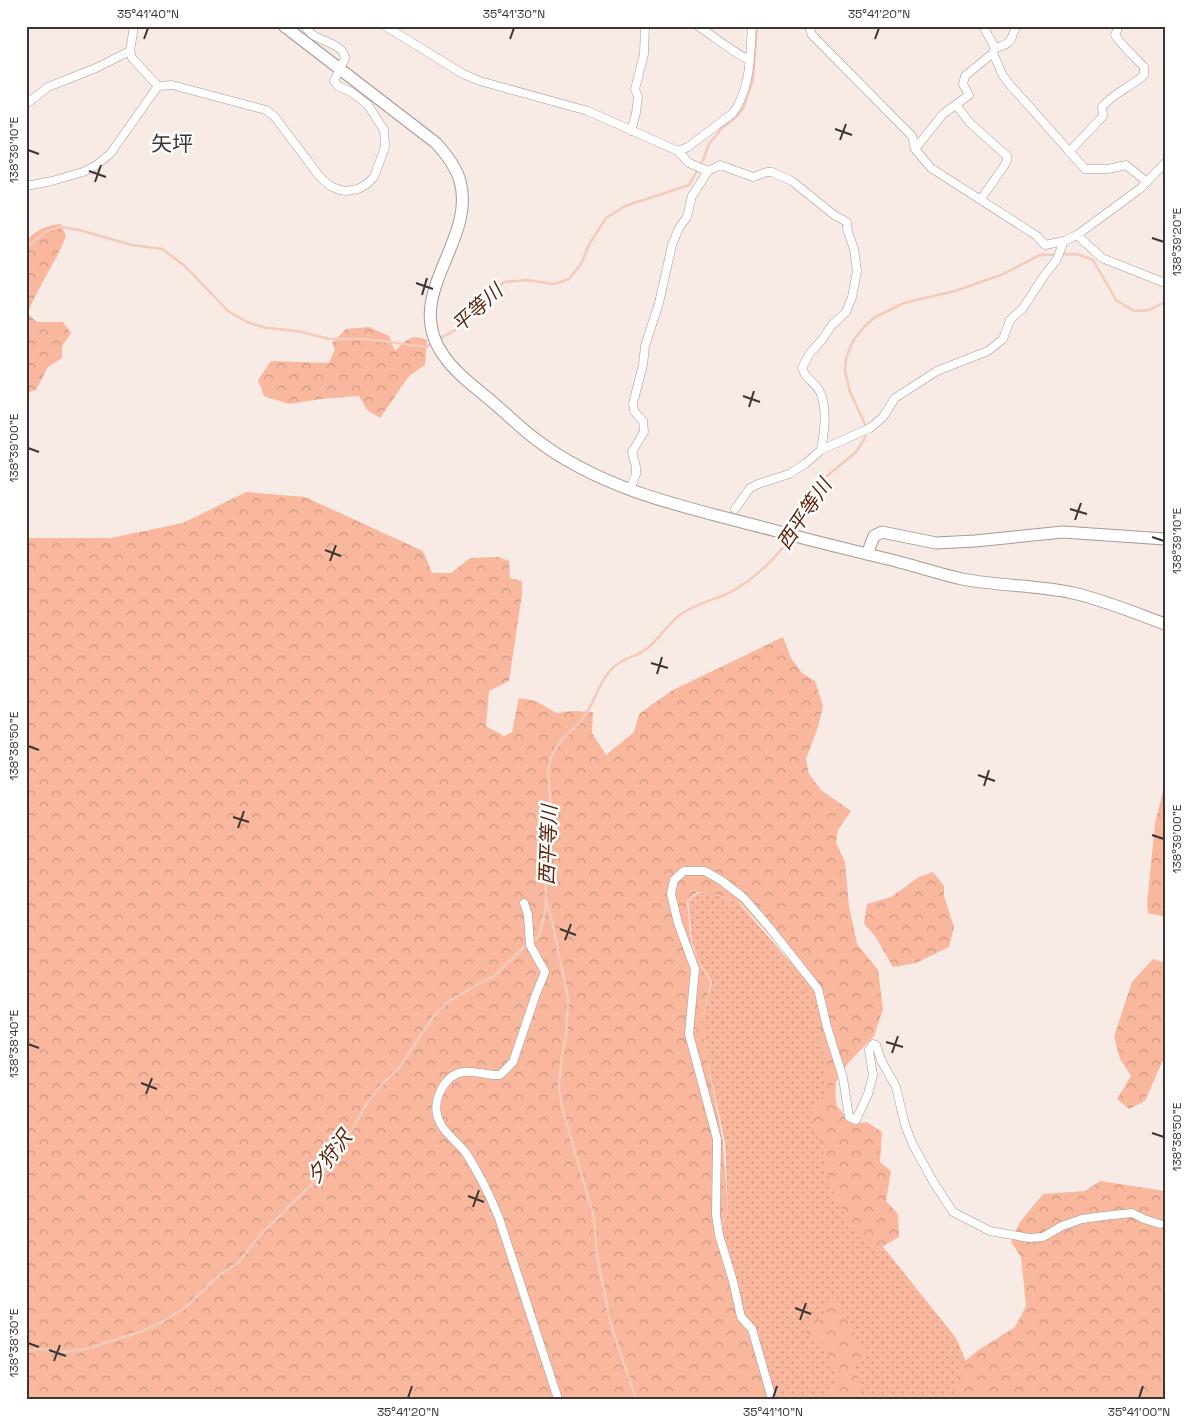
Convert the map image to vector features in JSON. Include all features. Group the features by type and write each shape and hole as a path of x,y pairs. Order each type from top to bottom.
{"street":[{"path":"134,26 130,51 132,58 158,86"},
{"path":"284,26 436,143 447,155 460,180 462,208 459,225 436,282 429,313 431,330 437,346 451,365 538,441 586,471 630,490 667,502 962,579 1073,593 1100,600 1165,624"},
{"path":"158,86 172,85 266,110 279,122 320,176 330,186 340,190 358,189 374,177 385,147 384,130 368,105 356,95 338,86 334,81 345,58 344,53 340,48 313,35 305,26"},
{"path":"385,26 463,74 480,81 588,111 631,132 678,151 689,164 694,166 706,170 720,165 753,177 772,172 792,181 834,215 847,222 857,271 852,297 846,312 831,326 810,353 802,368 804,375 820,392 825,417 825,430 820,450"},
{"path":"631,132 638,97 635,89 644,54 645,26"},
{"path":"698,26 729,49 749,60"},
{"path":"678,151 688,147 732,113 744,94 748,77 752,26"},
{"path":"809,26 812,34 912,136 915,149 931,168 1037,236 1045,245 1063,245"},
{"path":"983,26 1003,76 1085,169 1126,165 1146,182"},
{"path":"915,149 943,114 969,95 963,84 966,76 994,50 1012,40 1017,26"},
{"path":"1069,152 1103,116 1102,106 1125,87 1144,75 1144,66 1128,49 1122,46 1114,35 1119,26"},
{"path":"26,104 48,86 96,68 130,51"},
{"path":"26,186 52,181 95,166 110,154 158,86"},
{"path":"956,105 970,123 1007,156 1004,166 981,199"},
{"path":"735,509 750,488 789,474 805,464 820,450 870,429 883,417 895,398 937,372 988,351 1003,339 1010,320 1023,308 1057,259 1063,245 1141,188 1165,163"},
{"path":"630,490 636,474 632,452 644,432 643,421 634,411 633,403 643,365 645,346 659,303 672,245 686,217 692,196 706,170"},
{"path":"1077,235 1102,258 1165,283"},
{"path":"867,554 874,536 882,532 936,543 1063,532 1165,539"},
{"path":"772,1399 752,1329 740,1317 733,1280 719,1235 716,1215 717,1140 690,1034 695,968 678,923 671,894 674,880 684,871 705,871 744,898 818,989 827,1027 843,1078 850,1117 856,1120 868,1094 873,1075 869,1050 873,1044 876,1045 881,1060 896,1088 905,1125 913,1145 934,1184 953,1212 990,1231 1029,1238 1043,1236 1062,1226 1082,1219 1132,1213 1160,1224"},
{"path":"524,903 528,914 530,945 545,972 513,1062 500,1075 490,1076 470,1071 460,1072 449,1079 443,1086 436,1110 438,1118 447,1134 465,1153 490,1197 499,1218 558,1399"}],"green space":[{"path":"61,224 66,236 28,313 36,322 63,322 71,333 62,346 62,358 48,367 36,390 26,393 26,241 42,229"},
{"path":"369,327 389,336 395,351 409,339 417,337 427,340 425,365 409,376 380,418 368,411 359,396 289,404 264,396 258,380 271,361 329,363 335,349 332,343 346,329"},
{"path":"246,492 305,497 423,551 432,573 451,573 470,558 498,557 509,561 510,578 522,581 522,594 509,681 489,691 486,726 504,736 512,732 519,698 536,701 556,713 572,711 593,712 592,733 606,755 634,732 639,714 671,691 783,637 791,658 802,673 815,681 823,706 818,727 806,759 809,774 821,790 851,811 838,830 836,843 845,862 849,906 857,944 878,970 883,1009 874,1036 848,1063 833,1087 837,1106 852,1124 867,1122 882,1132 880,1162 891,1171 886,1201 898,1214 899,1237 878,1249 862,1241 830,1186 825,1159 811,1115 825,1093 821,1036 811,993 778,944 740,903 709,892 697,892 687,901 691,942 698,961 711,982 702,1021 723,1142 728,1212 719,1230 727,1248 743,1316 777,1399 26,1399 26,538 110,538 183,523"},
{"path":"1165,783 1165,917 1148,913 1147,904 1155,823"},
{"path":"933,872 944,886 944,896 954,927 949,947 916,963 893,967 875,936 864,924 867,904 891,897 919,877"},
{"path":"709,892 739,903 816,992 836,1066 835,1131 876,1238 956,1338 965,1359 966,1399 777,1399 755,1327 744,1316 728,1248 719,1231 728,1213 725,1143 708,1062 702,1021 712,982 698,960 692,942 688,901 698,893"},
{"path":"1153,959 1165,963 1165,1060 1162,1062 1145,1101 1129,1109 1117,1099 1131,1076 1120,1059 1114,1037 1132,982"},
{"path":"1100,1181 1165,1191 1165,1399 958,1399 956,1386 958,1367 977,1351 1015,1327 1026,1306 1021,1257 1011,1242 1020,1222 1043,1194 1085,1191"},
{"path":"827,1300 837,1302 864,1352 854,1368 863,1389 856,1399 831,1399 829,1386 838,1382 825,1345 805,1335 811,1320 822,1318"}],"waterway":[{"name":"平等川","path":"439,339 462,326 478,306 504,282 526,280 554,284 569,279 581,264 590,243 606,218 625,206 689,185 703,160 709,144 722,128 743,109 753,80 757,26"},
{"name":"平等川","path":"26,248 47,231 61,227 79,230 132,245 162,249 185,266 228,311 247,322 266,328 298,331 329,339 367,339 426,347 434,342"},
{"name":"西平等川","path":"794,532 821,481 856,452 865,438 865,424 850,392 845,371 846,358 853,341 875,317 904,303 955,291 1001,275 1040,255 1077,254 1093,260 1116,300 1134,311 1149,310 1165,302"},
{"name":"夕狩沢","path":"26,1350 40,1349 63,1352 86,1349 143,1331 164,1321 187,1306 218,1276 238,1263 261,1234 323,1173 348,1137 365,1106 382,1084 399,1068 433,1017 445,1004 494,976 526,945 539,936 545,912 545,870 553,832 548,773 550,761 558,745 586,714 608,674 619,663 646,650 681,614 697,605 727,594 745,583 769,563 790,539"},
{"path":"546,900 568,998 566,1036 559,1088 562,1108 594,1217 597,1256 611,1325 636,1399"}],"district":[{"name":"矢坪","path":"172,143"}]}
